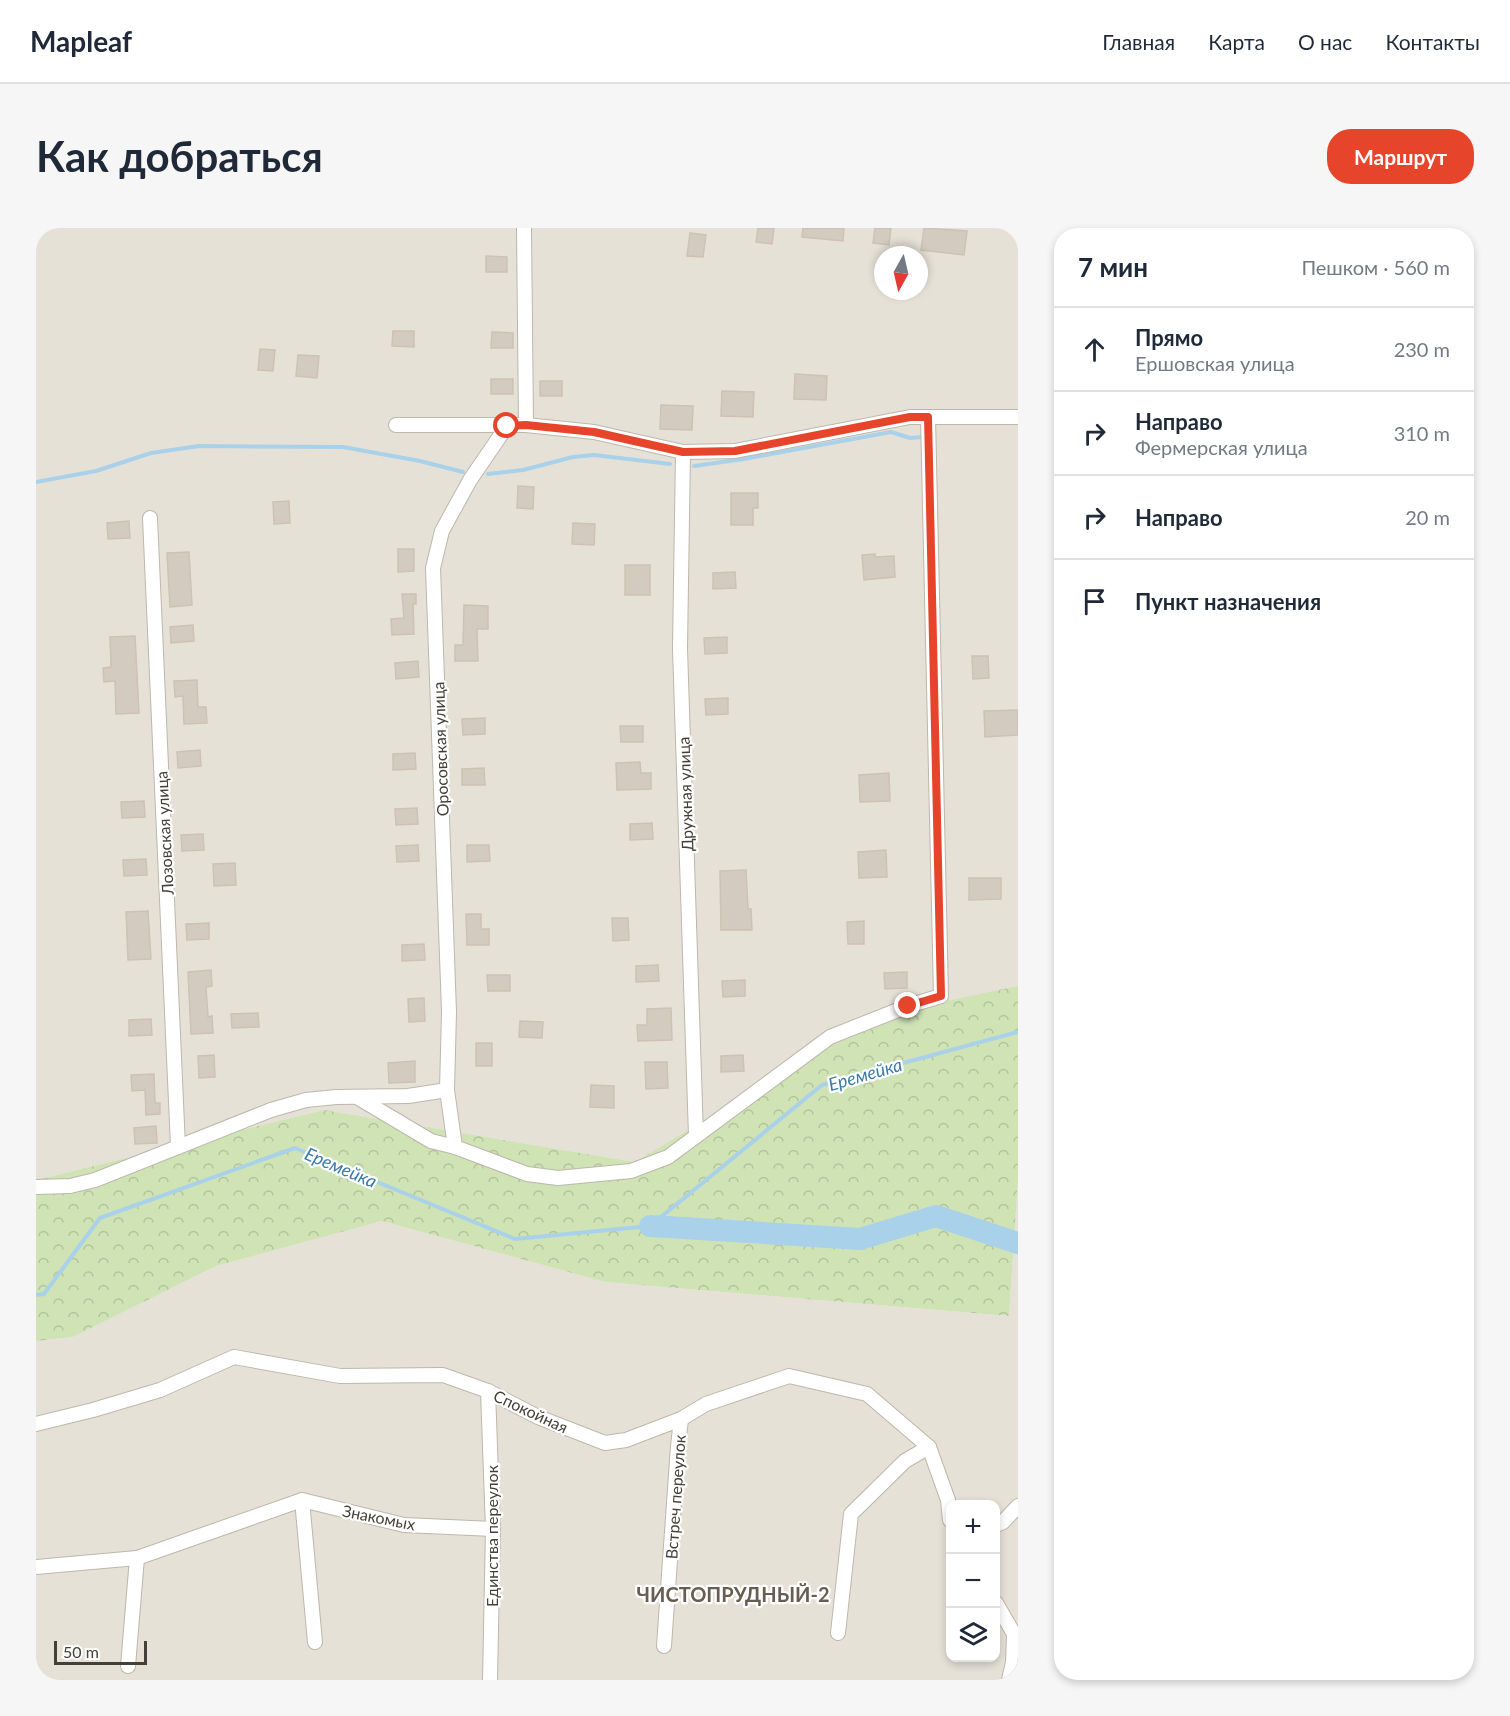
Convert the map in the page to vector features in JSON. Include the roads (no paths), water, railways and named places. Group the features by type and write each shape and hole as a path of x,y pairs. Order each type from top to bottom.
{"street":[{"path":"524,228 526,425"},
{"path":"396,425 526,425 594,432 683,452 735,451 910,417 1018,417"},
{"path":"357,1097 431,1141 455,1147 527,1174 558,1178 631,1171 668,1157 831,1037 908,1006 941,996 928,417"},
{"name":"Оросовская улица","path":"455,1147 447,1090 449,1012 434,568 442,531 470,480 507,426"},
{"name":"Дружная улица","path":"683,452 681,649 696,1136"},
{"name":"Лозовская улица","path":"150,518 178,1147"},
{"path":"36,1187 70,1186 95,1180 288,1105 316,1099 408,1096 447,1090"},
{"name":"Спокойная","path":"36,1424 160,1390 234,1357 340,1376 443,1375 488,1391 538,1417 605,1443 626,1440 681,1419 706,1404 789,1376 867,1394 929,1447 948,1500"},
{"name":"Единства переулок","path":"488,1391 493,1529 490,1680"},
{"name":"Встреч переулок","path":"664,1646 681,1419"},
{"path":"838,1633 851,1514 905,1461 929,1447"},
{"path":"36,1567 137,1558 302,1500 315,1642"},
{"name":"Знакомых","path":"302,1500 404,1525 493,1529"},
{"path":"1000,1523 1018,1506"},
{"path":"128,1665 137,1558"},
{"path":"999,1608 1016,1634 1009,1680"}],"waterway":[{"path":"694,466 891,432 910,438 923,437"},
{"path":"36,482 96,471 151,453 199,446 343,447 420,461 463,472"},
{"path":"488,474 523,470 573,457 594,455 670,464"},
{"name":"Еремейка","path":"36,1295 44,1294 100,1218 295,1148 515,1239 650,1226 822,1085 1018,1032"},
{"name":"Еремейка","path":"650,1226 860,1239 936,1216 1018,1243"}],"district":[{"name":"ЧИСТОПРУДНЫЙ-2","path":"733,1594"}]}
